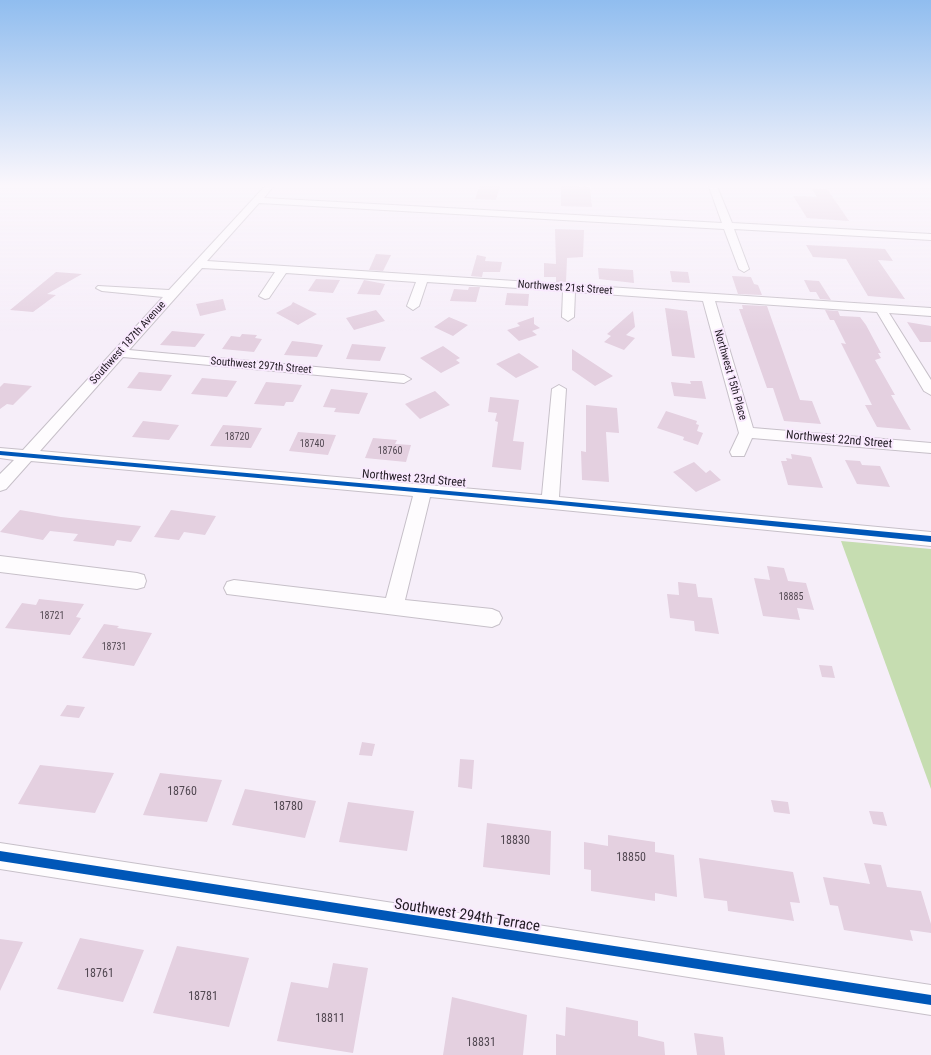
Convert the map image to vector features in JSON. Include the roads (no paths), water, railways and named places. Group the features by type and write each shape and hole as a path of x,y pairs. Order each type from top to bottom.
{"street":[{"name":"Southwest 187th Avenue","path":"0,485 226,233"},
{"path":"732,233 744,269"},
{"path":"862,233 931,237"},
{"name":"Northwest 21st Street","path":"198,264 931,312"},
{"path":"264,296 282,270"},
{"path":"413,306 423,279"},
{"path":"102,288 172,294"},
{"path":"568,317 569,288"},
{"name":"Northwest 15th Place","path":"708,298 747,432 738,452"},
{"path":"881,309 931,391"},
{"name":"Southwest 297th Street","path":"118,354 404,379"},
{"path":"550,502 559,389"},
{"name":"Northwest 22nd Street","path":"747,432 931,448"},
{"name":"Northwest 23rd Street","path":"0,453 550,502 931,539"},
{"path":"394,607 422,491"},
{"path":"0,564 137,580"},
{"path":"234,588 492,618"},
{"name":"Southwest 294th Terrace","path":"0,856 931,1000"}]}
